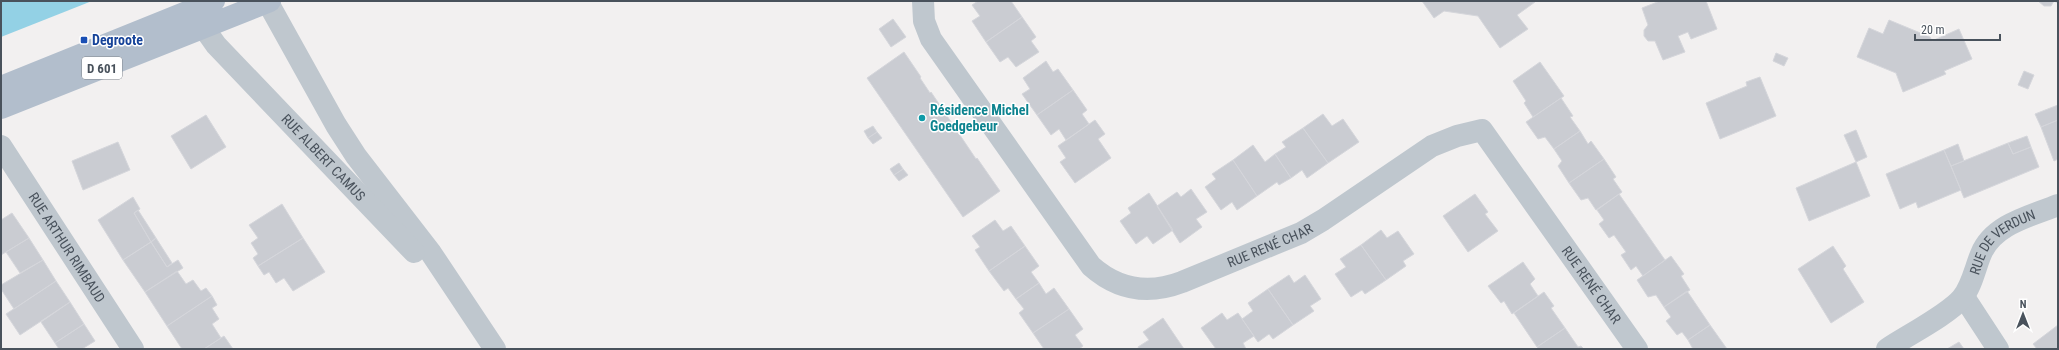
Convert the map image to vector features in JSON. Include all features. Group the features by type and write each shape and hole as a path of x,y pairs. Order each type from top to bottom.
{"main road":[{"name":"D 601","path":"1,87 205,13 268,1"},
{"name":"D 601","path":"1,108 205,13"}],"street":[{"name":"RUE ALBERT CAMUS","path":"268,1 336,125 356,156 431,253 495,349"},
{"name":"RUE RENÉ CHAR","path":"923,1 924,21 932,39 1091,266 1110,281 1133,289 1145,290 1163,288 1182,282 1301,233 1323,220 1432,146 1457,136 1482,130 1637,349"},
{"name":"RUE ALBERT CAMUS","path":"205,13 216,45 462,300"},
{"name":"RUE ARTHUR RIMBAUD","path":"1,146 133,349"},
{"name":"RUE DE VERDUN","path":"1887,349 1947,311 1964,297 1985,246 1994,235 2007,226 2058,205"},
{"name":"RUE DE VERDUN","path":"1964,297 1998,349"}],"water":[{"path":"1,1 92,1 1,37"}],"building":[{"path":"978,1 1011,1 1022,17 986,42 972,21 980,16 972,5"},
{"path":"1422,1 1535,2 1517,15 1528,29 1500,48 1478,16 1444,11 1434,18"},
{"path":"1660,1 1706,1 1717,29 1691,39 1688,32 1678,36 1685,52 1663,60 1655,41 1648,41 1644,36 1644,30 1648,25 1642,8"},
{"path":"2038,1 2054,1 2051,6 2044,6"},
{"path":"1022,17 1036,37 1031,41 1039,52 1016,67 1008,57 1000,62 986,42"},
{"path":"893,19 906,37 891,47 879,29"},
{"path":"1889,20 1930,37 1932,41 1959,29 1972,59 1944,71 1946,74 1903,92 1896,73 1857,57 1869,28 1883,34"},
{"name":"Résidence Michel Goedgebeur","path":"904,52 930,93 931,92 976,159 977,158 1000,191 963,217 867,78"},
{"path":"1776,53 1788,58 1784,66 1773,61"},
{"path":"1046,61 1053,72 1058,69 1073,90 1037,115 1022,94 1030,89 1023,78"},
{"path":"1540,62 1564,96 1533,117 1524,103 1526,101 1513,81"},
{"path":"2024,71 2034,75 2028,89 2018,85"},
{"path":"1760,77 1776,116 1720,139 1706,103 1747,86 1746,82"},
{"path":"1073,90 1087,110 1082,114 1089,124 1066,140 1059,129 1051,135 1037,115"},
{"path":"1561,98 1573,116 1570,117 1580,131 1554,149 1545,137 1538,139 1526,122"},
{"path":"2058,105 2058,120 2041,127 2035,114"},
{"path":"1323,114 1332,126 1343,119 1359,142 1328,163 1303,128"},
{"path":"206,115 226,147 191,169 171,136"},
{"path":"1095,120 1105,134 1098,139 1111,158 1075,183 1060,162 1066,158 1058,146"},
{"path":"2058,120 2058,159 2054,161 2041,127"},
{"path":"873,126 877,132 868,138 864,131"},
{"path":"1303,128 1328,163 1307,178 1302,170 1291,178 1275,154 1286,147 1282,142"},
{"path":"1856,130 1867,157 1856,162 1844,135"},
{"path":"1580,131 1588,144 1591,141 1604,159 1569,183 1558,166 1562,161 1554,149"},
{"path":"877,132 882,138 873,144 868,138"},
{"path":"2027,136 2031,147 2013,154 2008,143"},
{"path":"118,142 130,170 83,190 72,161"},
{"path":"2008,143 2013,154 2031,147 2039,167 1964,198 1951,166"},
{"path":"1958,144 1964,161 1951,166 1944,150"},
{"path":"1253,145 1265,162 1275,154 1291,178 1279,185 1277,182 1257,196 1233,160"},
{"path":"1944,150 1961,190 1918,208 1916,202 1900,209 1886,174"},
{"path":"1604,159 1616,177 1613,179 1622,192 1596,210 1588,198 1581,200 1569,183"},
{"path":"1233,160 1257,196 1237,210 1232,202 1221,210 1205,187 1216,179 1212,174"},
{"path":"1856,162 1870,196 1809,221 1796,188"},
{"path":"899,163 903,169 894,175 890,169"},
{"path":"903,169 908,175 899,181 894,175"},
{"path":"1191,189 1207,212 1196,219 1202,227 1180,243 1157,206 1177,192 1181,197"},
{"path":"1149,193 1173,230 1153,244 1147,236 1136,244 1120,221 1131,213 1128,208"},
{"path":"1475,194 1488,212 1485,214 1498,231 1468,252 1443,216"},
{"path":"1619,194 1665,260 1643,276 1636,266 1631,270 1621,255 1626,252 1614,235 1609,238 1599,224 1604,220 1597,210"},
{"path":"133,197 140,209 134,213 151,242 123,260 98,220"},
{"path":"282,204 303,238 258,266 253,258 258,254 251,243 258,238 249,225"},
{"path":"138,210 156,238 151,242 134,213"},
{"path":"12,213 29,238 1,255 1,220"},
{"path":"995,220 1003,231 1011,226 1025,246 989,271 975,250 980,247 972,236"},
{"path":"1381,230 1387,238 1398,231 1414,254 1403,261 1406,266 1386,280 1361,245"},
{"path":"29,238 43,260 20,273 6,252"},
{"path":"156,238 172,263 167,267 151,242"},
{"path":"303,238 325,272 293,291 284,278 276,283 269,272 264,275 258,266"},
{"path":"151,242 167,267 178,260 183,268 145,292 123,260"},
{"path":"1361,245 1386,280 1365,294 1362,290 1351,297 1335,274 1346,267 1340,259"},
{"path":"1025,246 1039,266 1031,272 1039,283 1016,299 1008,288 1004,291 989,271"},
{"path":"1833,246 1846,266 1843,269 1864,302 1831,323 1798,269"},
{"path":"1671,256 1684,274 1681,276 1690,290 1664,307 1656,295 1648,297 1637,280"},
{"path":"43,260 56,281 14,309 1,289 1,285"},
{"path":"1523,262 1535,279 1530,284 1538,296 1512,314 1504,301 1501,303 1488,286"},
{"path":"177,271 186,284 193,280 201,291 206,288 212,296 167,326 145,292"},
{"path":"1289,275 1294,283 1305,275 1321,299 1310,306 1314,311 1293,325 1268,289"},
{"path":"56,281 70,302 20,335 6,314"},
{"path":"1039,283 1046,294 1054,288 1069,309 1033,333 1019,313 1024,309 1016,299"},
{"path":"1268,289 1293,325 1273,339 1269,334 1258,342 1242,319 1253,311 1248,303"},
{"path":"1687,291 1710,325 1688,340 1682,332 1677,335 1666,321 1671,317 1664,307"},
{"path":"1544,292 1554,306 1551,308 1565,328 1537,347 1514,313"},
{"path":"212,296 217,305 212,308 219,319 212,324 221,338 204,349 182,349 167,326"},
{"path":"70,302 84,324 55,343 41,322"},
{"path":"1069,309 1083,329 1075,335 1083,346 1079,349 1044,349 1033,333"},
{"path":"1222,313 1227,320 1238,313 1254,336 1243,343 1246,349 1216,349 1201,328"},
{"path":"1163,318 1184,349 1139,349 1138,347 1149,340 1143,332"},
{"path":"84,324 95,341 82,349 59,349 55,343"},
{"path":"1710,325 1727,349 1693,349 1688,340"},
{"path":"2058,325 2058,349 2037,349 2033,344"},
{"path":"1565,328 1578,347 1581,346 1584,349 1539,349 1537,347"},
{"path":"224,336 233,349 204,349 221,338"},
{"path":"1959,342 1964,349 1947,349"}],"place":[{"name":"Degroote","path":"84,40"},
{"name":"Résidence Michel Goedgebeur","path":"922,118"}]}
